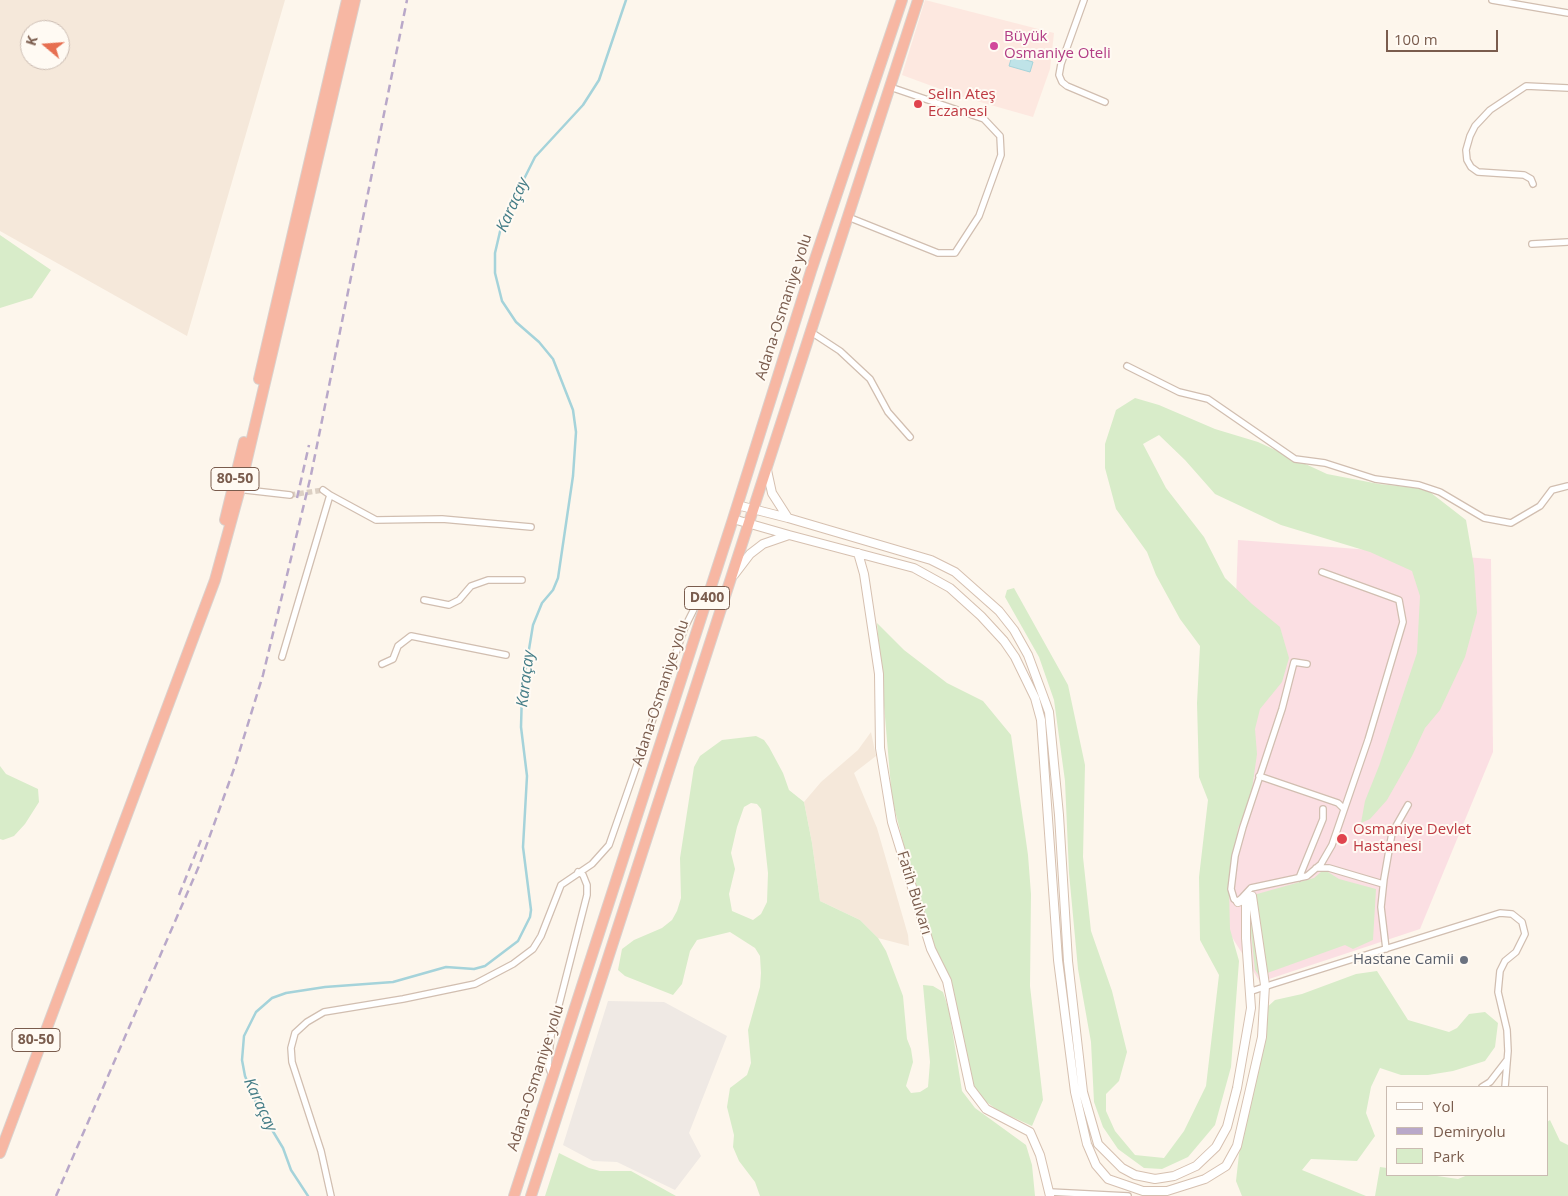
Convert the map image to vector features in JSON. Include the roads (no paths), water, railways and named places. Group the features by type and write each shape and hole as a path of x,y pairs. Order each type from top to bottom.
{"highway":[{"name":"80-50","path":"0,1139 72,942 210,577 236,489 347,0"},
{"path":"0,1153 215,580 355,0"},
{"name":"Adana-Osmaniye yolu","path":"514,1196 733,519 811,271 902,0"},
{"name":"Adana-Osmaniye yolu","path":"531,1196 918,0"}],"street":[{"path":"1084,0 1060,64 1059,75 1062,82 1067,86 1105,102"},
{"path":"1492,0 1568,13"},
{"path":"1534,184 1531,179 1524,175 1478,172 1471,167 1467,160 1466,150 1470,136 1475,126 1490,110 1526,86 1568,88"},
{"path":"848,217 938,253 955,253 979,216 1001,156 1000,136 984,119 890,87"},
{"path":"1532,244 1568,242"},
{"path":"812,332 834,346 870,379 888,412 910,437"},
{"path":"1127,366 1179,392 1208,399 1295,459 1324,463 1375,479 1419,485 1440,492 1484,518 1511,523 1540,506 1552,490 1568,486"},
{"path":"767,470 772,492 788,518"},
{"path":"236,489 290,495"},
{"path":"323,490 376,520 442,519 531,528"},
{"path":"282,657 330,495"},
{"path":"737,505 931,560 955,572 999,611 1014,630 1028,655 1049,712 1059,815 1068,961 1083,1092 1098,1144 1122,1168 1135,1176 1155,1178 1174,1176 1196,1166 1216,1148 1227,1127 1238,1088 1251,1008 1246,938 1246,899 1238,902"},
{"path":"733,519 914,568 950,588 1004,641 1035,698 1041,720 1058,960 1077,1100 1086,1144 1096,1165 1108,1179 1143,1194 1167,1191 1205,1180 1226,1166 1237,1146 1262,1037 1265,987 1252,896 1238,902"},
{"path":"730,580 750,554 763,544 789,535"},
{"name":"Fatih Bulvarı","path":"858,553 864,574 879,674 880,748 892,822 926,934 947,981 970,1088 986,1109 1030,1132 1040,1155 1050,1194"},
{"path":"1238,902 1251,888 1307,876 1316,868 1332,845 1403,622 1399,600 1322,572"},
{"path":"424,600 448,605 459,600 471,586 488,580 522,580"},
{"path":"331,1196 321,1151 292,1062 291,1048 296,1033 307,1022 324,1012 403,999 475,984 513,964 533,949 542,936 561,885 592,864 609,845 685,627 696,604 710,590"},
{"path":"382,664 393,659 398,646 411,636 506,654"},
{"path":"1238,902 1234,899 1231,889 1235,856 1259,776 1282,709 1294,662 1307,664"},
{"path":"1259,776 1338,803 1344,809"},
{"path":"1386,949 1381,906 1383,884 1392,833 1408,805"},
{"path":"1299,878 1323,819 1323,809"},
{"path":"1316,868 1329,868 1383,884"},
{"path":"552,1076 548,1065 550,1036 587,895 587,885 583,876 578,872"},
{"path":"1250,988 1252,990 1265,987 1500,913 1512,914 1522,922 1525,934 1516,952 1505,961 1500,971 1498,992 1508,1030 1505,1086"},
{"path":"1484,1086 1490,1082 1508,1058"},
{"path":"1050,1194 1128,1196"}],"water":[{"path":"1012,56 1033,62 1030,72 1009,66"}],"waterway":[{"name":"Karaçay","path":"308,1196 291,1170 283,1148 257,1105 245,1076 242,1060 244,1036 256,1012 272,998 286,993 325,987 393,982 446,967 474,969 485,966 518,941 530,917 531,910 523,847 527,776 521,727 522,692 533,625 542,603 553,590 558,578 573,476 576,432 573,410 553,359 539,342 516,322 502,301 495,273 495,253 502,223 535,157 583,105 599,80 626,0"}],"tunnel":[{"path":"290,495 323,490"}],"railway":[{"path":"56,1196 199,866 235,766 263,675 311,475 407,0"},
{"path":"297,498 309,445"},
{"path":"179,895 201,840"}],"place":[{"name":"Büyük Osmaniye Oteli","path":"994,46"},
{"name":"Selin Ateş Eczanesi","path":"918,104"},
{"name":"Osmaniye Devlet Hastanesi","path":"1342,839"},
{"name":"Hastane Camii","path":"1464,960"}]}
